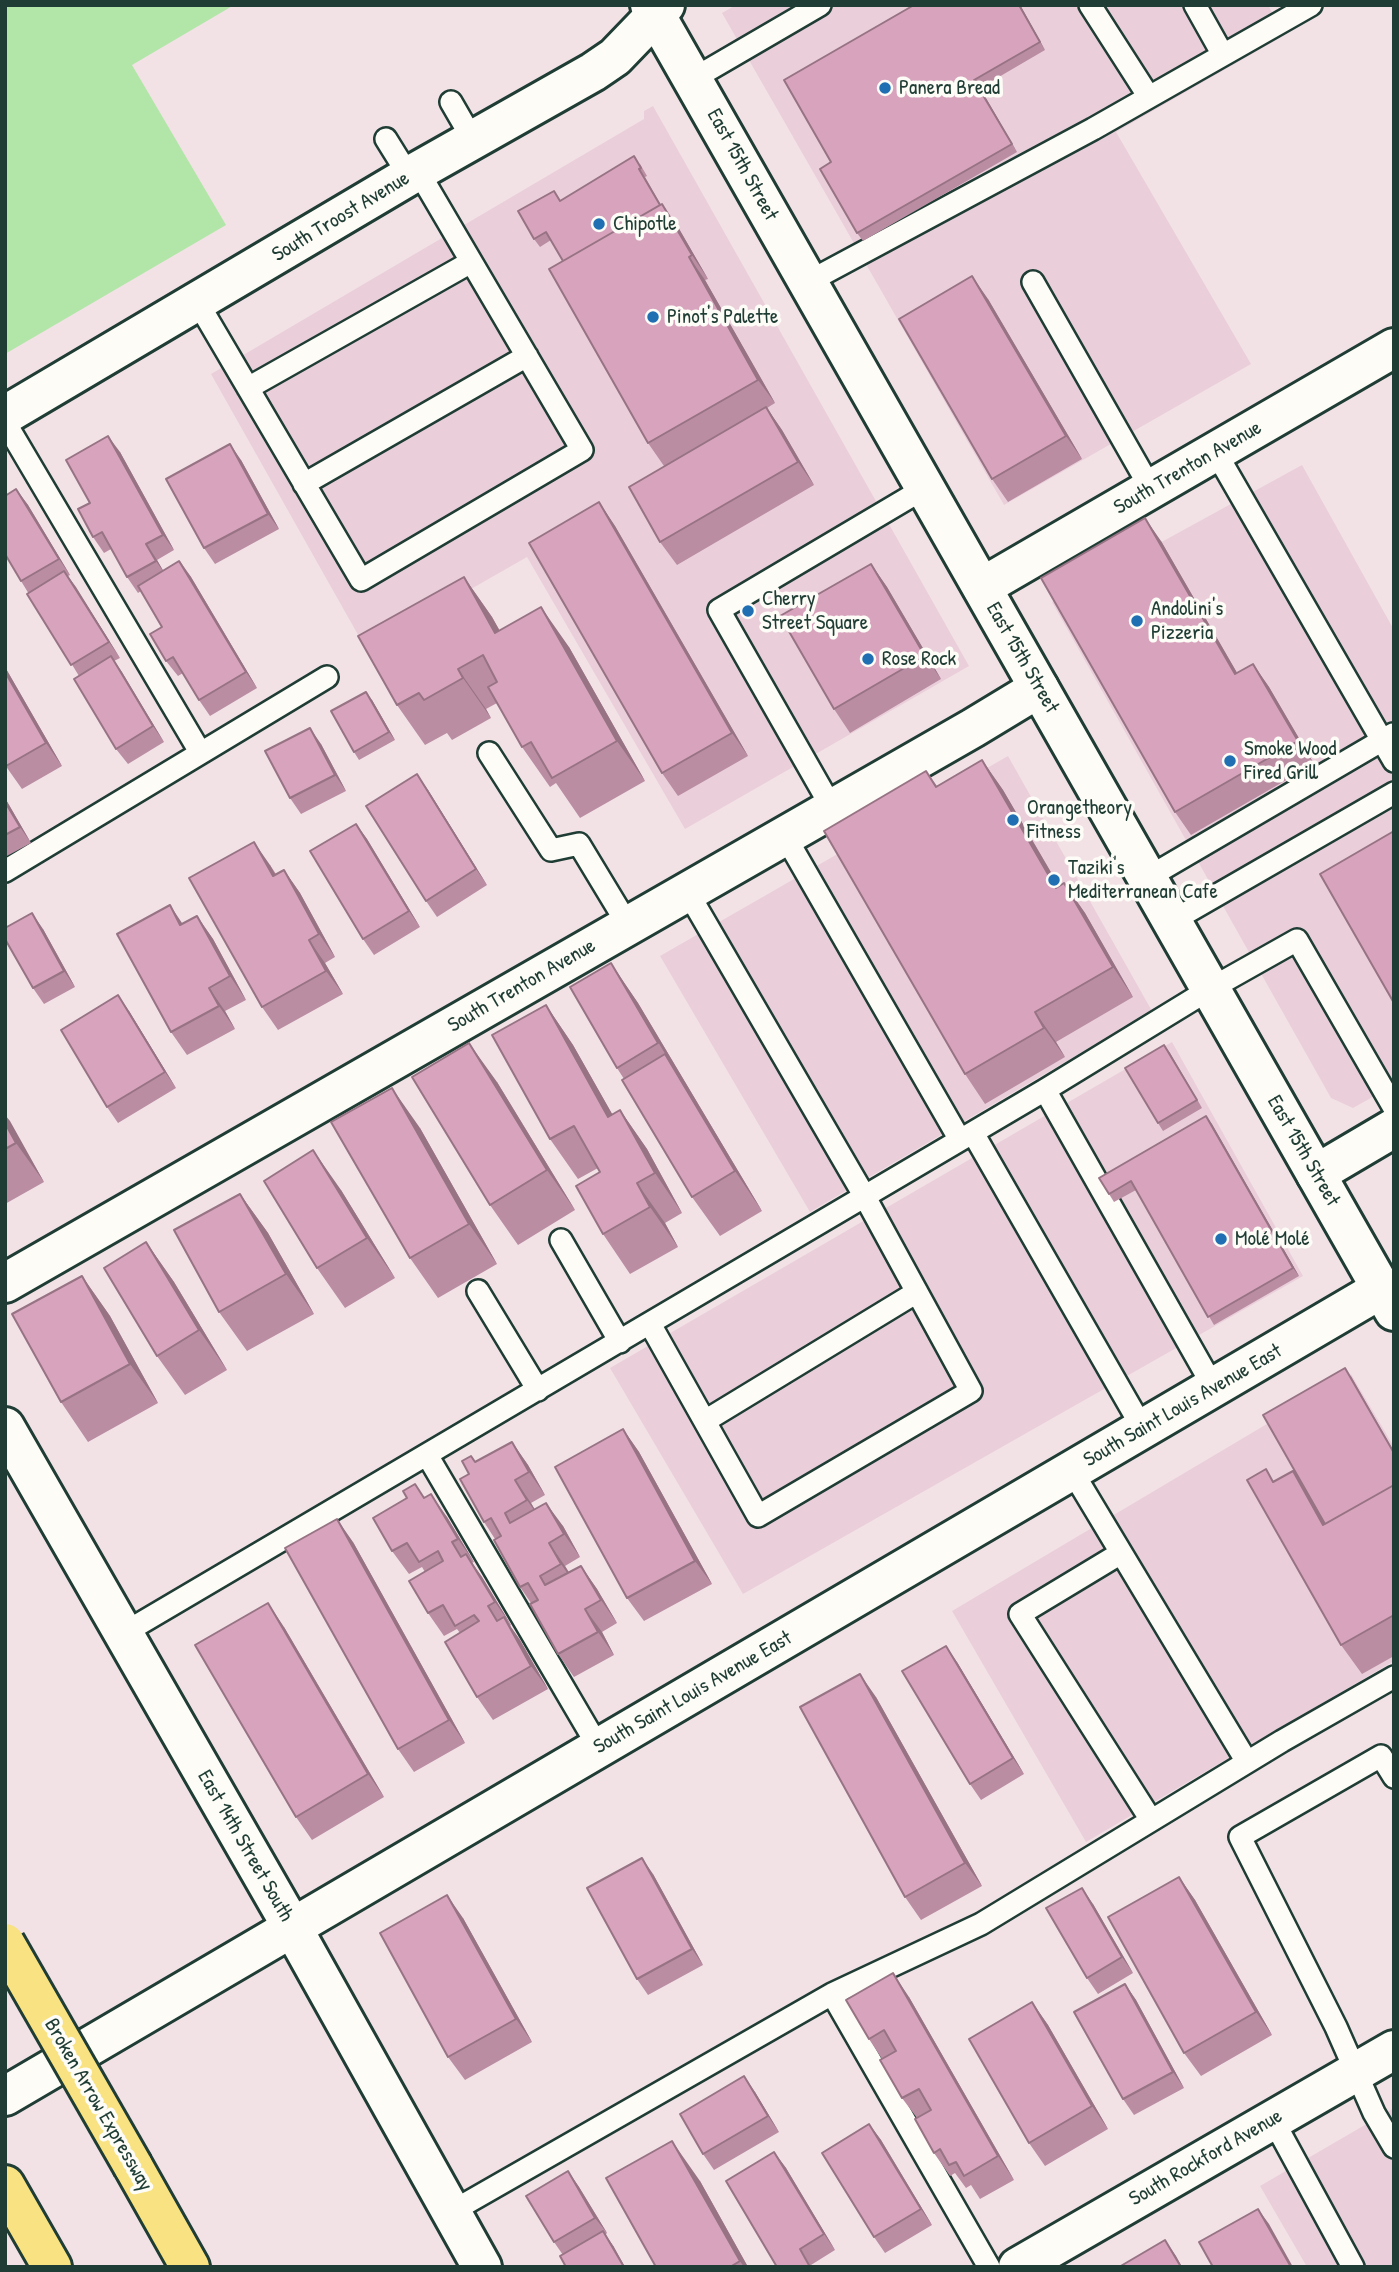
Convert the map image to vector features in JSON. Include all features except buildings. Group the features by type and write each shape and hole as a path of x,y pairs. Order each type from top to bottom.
{"highway":[{"name":"Broken Arrow Expressway","path":"5,1943 190,2267"},
{"path":"5,2185 52,2267"}],"street":[{"name":"East 15th Street","path":"657,9 693,79 1388,1300"},
{"name":"South Troost Avenue","path":"5,415 615,57 657,9"},
{"name":"South Trenton Avenue","path":"982,587 1394,348"},
{"name":"South Trenton Avenue","path":"5,1283 1039,688"},
{"path":"1317,1174 1394,1128"},
{"name":"South Saint Louis Avenue East","path":"5,2096 1214,1388 1388,1300"},
{"name":"East 14th Street South","path":"5,1427 292,1927 482,2267"},
{"name":"South Rockford Avenue","path":"1018,2267 1394,2050"}],"lane":[{"path":"693,79 820,5"},
{"path":"1090,5 1149,97"},
{"path":"1195,5 1223,55"},
{"path":"808,282 1149,97 1311,5"},
{"path":"451,102 473,140"},
{"path":"198,303 361,580 582,450 471,262 414,174 386,139"},
{"path":"248,388 471,262"},
{"path":"1033,282 1151,489"},
{"path":"304,484 527,356"},
{"path":"5,422 200,752"},
{"path":"1215,451 1388,736 1394,761"},
{"path":"832,808 719,610 925,488"},
{"path":"5,872 327,677"},
{"path":"1147,878 1388,736"},
{"path":"489,753 551,850 579,844 628,925"},
{"path":"1172,921 1394,793"},
{"path":"785,836 1143,1429"},
{"path":"650,1324 758,1516 971,1391 865,1197 687,891"},
{"path":"124,1633 1297,940 1394,1108"},
{"path":"1045,1090 1214,1388"},
{"path":"561,1240 620,1342"},
{"path":"478,1291 538,1390"},
{"path":"705,1421 917,1292"},
{"path":"427,1455 599,1748"},
{"path":"1072,1471 1247,1762"},
{"path":"1121,1553 1020,1614 1151,1820"},
{"path":"451,2212 832,1994 981,1924 1247,1762 1394,1677"},
{"path":"1394,1777 1381,1756 1240,1837 1357,2071 1374,2113 1394,2147"},
{"path":"832,1994 989,2267"},
{"path":"1273,2120 1353,2267"}],"shaded area":[{"path":"736,5 1268,5 1285,35 1116,132 1251,364 1004,505 722,13"},
{"path":"653,106 969,666 685,829 527,557 366,649 211,374 644,119 644,111"},
{"path":"1302,465 1394,630 1394,1085 1353,1108 1331,1098 1052,602"},
{"path":"1008,756 1152,1011 810,1212 660,956"},
{"path":"1172,1042 1303,1276 743,1594 610,1368"},
{"path":"1351,1374 1394,1447 1394,1661 1086,1842 952,1611"},
{"path":"1394,2108 1394,2267 1307,2267 1260,2186"}],"green space":[{"path":"5,5 234,5 132,65 226,225 5,354"}],"place":[{"name":"Panera Bread","path":"885,88"},
{"name":"Chipotle","path":"599,224"},
{"name":"Pinot's Palette","path":"653,317"},
{"name":"Cherry Street Square","path":"748,611"},
{"name":"Andolini's Pizzeria","path":"1137,621"},
{"name":"Rose Rock","path":"868,659"},
{"name":"Smoke Wood Fired Grill","path":"1230,761"},
{"name":"Orangetheory Fitness","path":"1013,820"},
{"name":"Taziki's Mediterranean Cafe","path":"1054,880"},
{"name":"Molé Molé","path":"1221,1239"}]}
